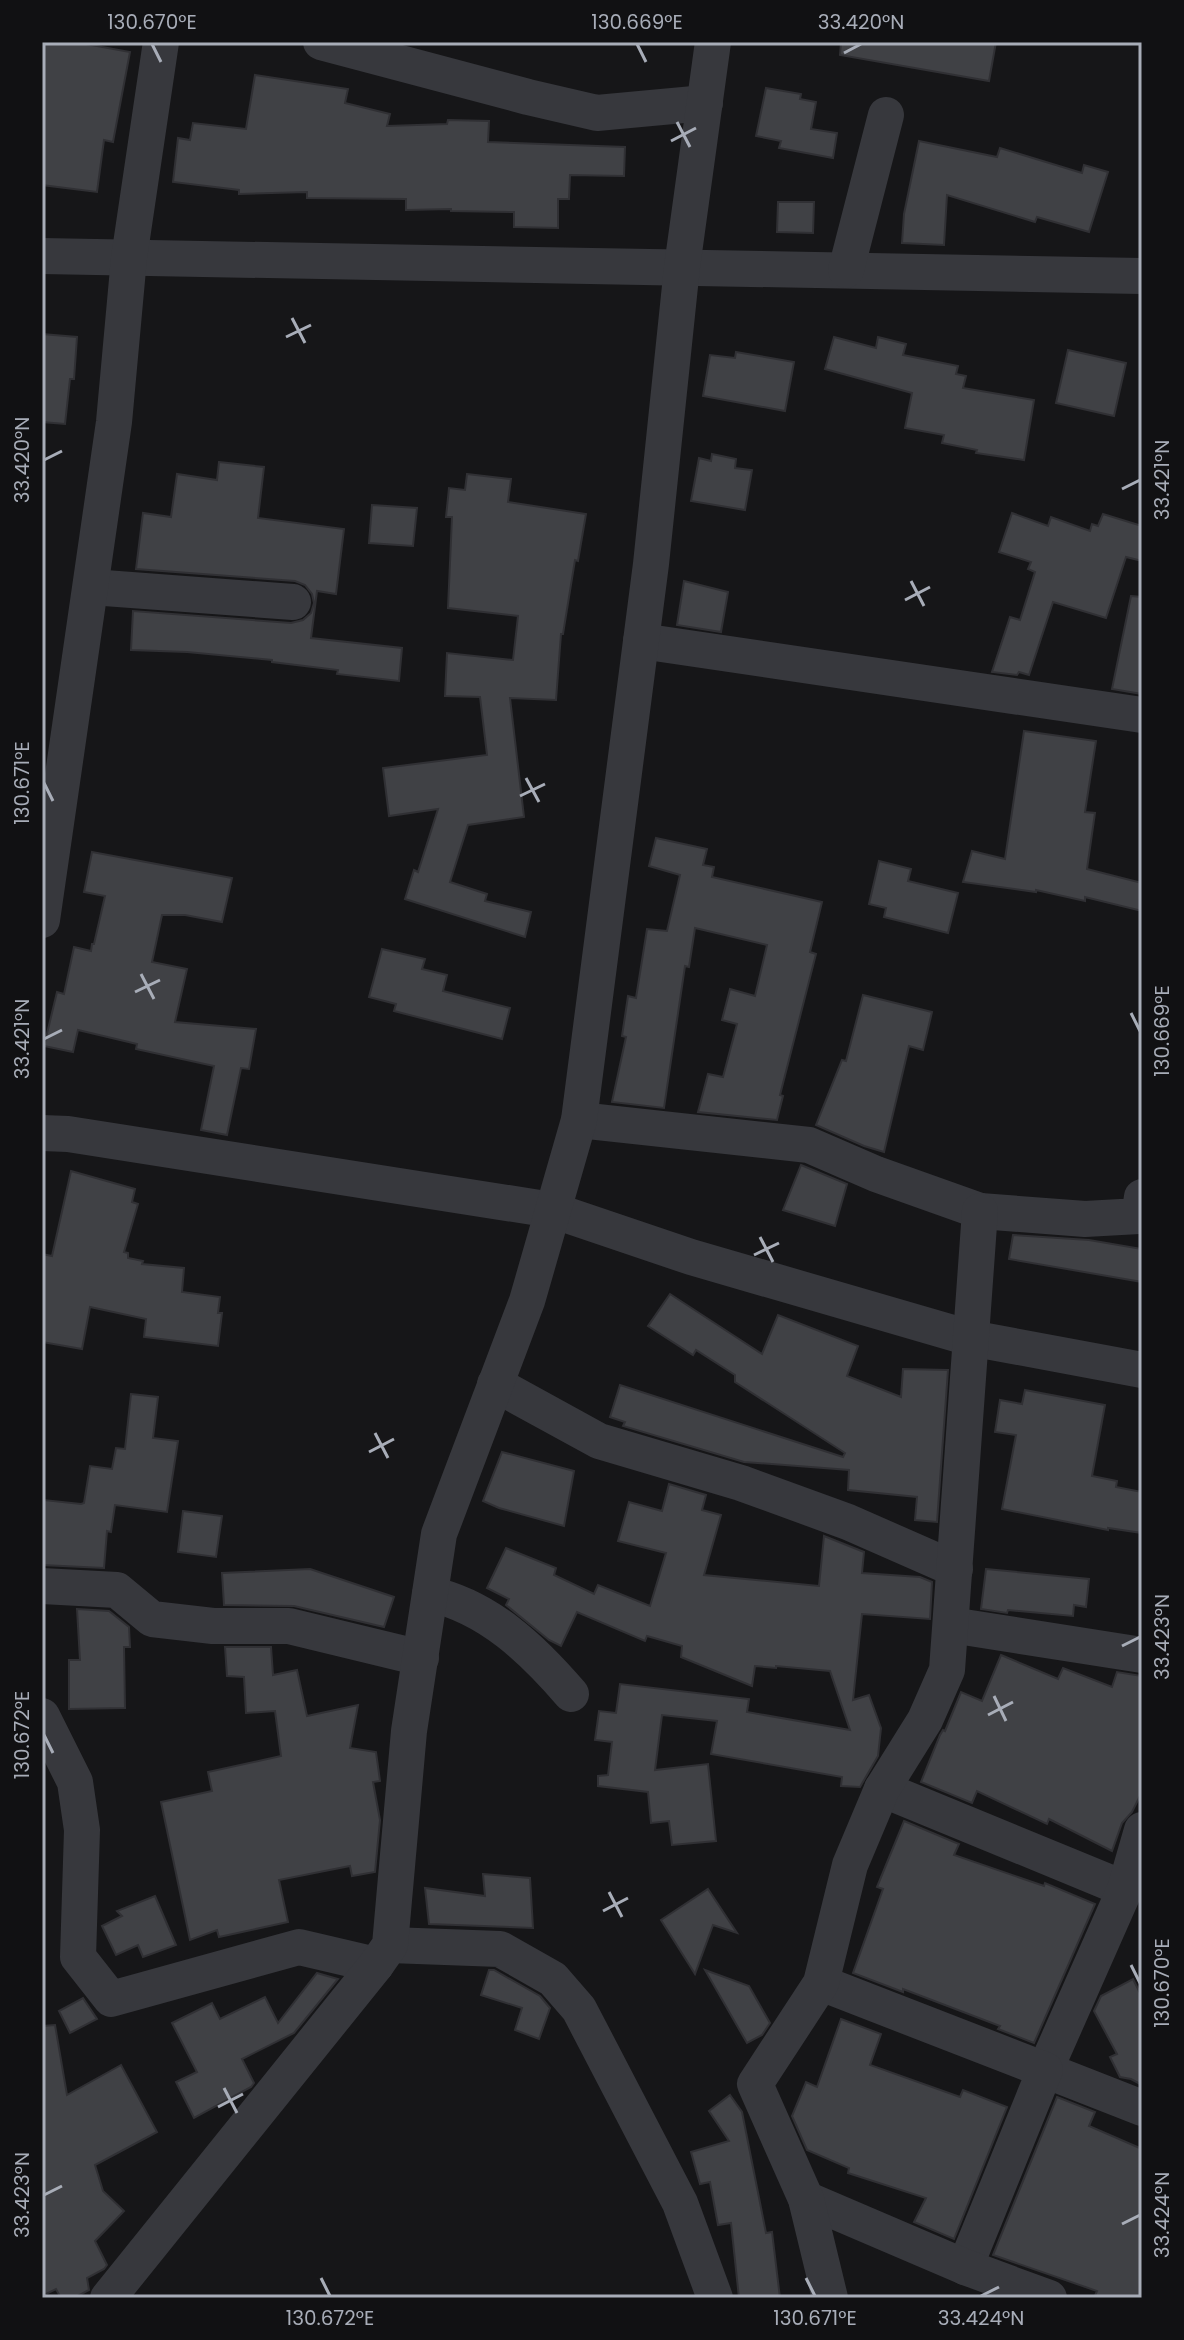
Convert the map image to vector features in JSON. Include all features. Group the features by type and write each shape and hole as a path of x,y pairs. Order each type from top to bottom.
{"street":[{"path":"42,920 114,422 129,258 161,42"},
{"path":"321,42 597,113 705,103"},
{"path":"108,2298 383,1955 409,1731 439,1534 527,1301 579,1120 651,564 682,267 713,42"},
{"path":"846,270 886,115"},
{"path":"42,256 1142,276"},
{"path":"91,587 293,602"},
{"path":"641,641 1142,715"},
{"path":"579,1120 809,1145 876,1174 980,1211 1085,1219 1141,1210"},
{"path":"42,1133 68,1134 552,1210 691,1257 970,1338 1142,1370"},
{"path":"830,2298 806,2199 755,2084 821,1983 850,1865 882,1789 925,1720 947,1670 980,1211"},
{"path":"495,1384 599,1441 741,1483 835,1517 955,1569"},
{"path":"42,1586 117,1590 152,1619 213,1626 289,1626 421,1658"},
{"path":"430,1594 453,1599 510,1633 539,1658 571,1694"},
{"path":"951,1625 1142,1655"},
{"path":"42,1716 75,1782 82,1830 78,1957 111,1999 299,1947 383,1955 500,1949 553,1979 579,2009 680,2203 715,2298"},
{"path":"882,1789 1125,1889"},
{"path":"965,2267 1045,2070 1125,1889 1142,1830"},
{"path":"821,1983 1142,2108"},
{"path":"806,2199 965,2267 1049,2298"}],"building":[{"path":"42,42 75,42 130,52 113,142 104,140 97,192 42,185"},
{"path":"841,42 996,42 989,81 840,55"},
{"path":"255,75 348,89 345,103 390,114 387,126 447,124 448,120 489,121 488,142 625,147 624,176 570,175 569,199 558,199 558,228 514,227 514,212 406,210 406,199 307,198 307,192 239,194 239,190 173,182 178,138 190,140 193,123 246,129"},
{"path":"766,88 801,94 800,99 816,102 811,129 837,133 833,158 779,148 781,141 756,136"},
{"path":"919,141 997,157 1000,148 1082,173 1084,165 1108,172 1089,232 1037,217 1035,222 947,195 944,245 902,243 904,214"},
{"path":"778,202 814,202 813,233 777,232"},
{"path":"42,334 77,337 74,379 70,379 65,424 42,422"},
{"path":"834,337 876,348 878,337 906,344 903,355 958,366 956,374 966,376 963,388 1034,400 1024,460 976,453 977,450 942,443 944,435 905,428 912,393 825,369"},
{"path":"1068,350 1126,363 1114,416 1056,403"},
{"path":"736,352 794,362 785,411 703,396 710,355 735,358"},
{"path":"712,454 736,459 735,468 752,470 745,510 691,501 699,458 711,461"},
{"path":"219,462 264,467 258,518 344,529 336,594 317,591 311,638 402,648 399,681 337,674 338,670 272,660 131,650 133,611 291,623 303,620 311,613 314,603 312,594 305,585 295,581 136,569 143,513 171,517 177,474 217,480"},
{"path":"467,474 511,479 508,502 586,514 561,634 556,700 510,698 524,817 468,825 450,882 487,894 485,901 531,912 525,937 405,899 414,870 418,872 438,809 389,816 383,768 487,755 480,697 445,696 447,653 513,660 518,616 448,608 452,517 446,517 449,488 465,490"},
{"path":"372,505 417,508 413,546 369,543"},
{"path":"1012,513 1048,526 1051,517 1090,531 1092,524 1098,526 1103,514 1142,526 1142,561 1126,557 1106,618 1053,602 1029,675 992,672 1010,617 1020,620 1035,572 1028,569 1031,562 999,552"},
{"path":"684,581 728,592 721,632 677,625"},
{"path":"1131,596 1142,597 1142,694 1112,689"},
{"path":"1024,731 1096,741 1085,812 1095,813 1087,869 1142,883 1142,911 1085,897 1085,901 1036,890 963,882 972,851 1005,859"},
{"path":"656,838 707,849 703,865 714,867 712,877 822,902 810,952 816,954 780,1095 783,1096 777,1120 698,1112 708,1074 723,1077 737,1024 722,1020 730,989 755,996 767,945 695,928 689,967 685,966 664,1108 612,1102 626,1037 622,1036 628,996 636,998 647,929 667,931 680,875 649,866"},
{"path":"92,852 232,878 222,922 185,915 162,915 152,962 187,969 175,1022 256,1029 249,1069 241,1068 227,1135 201,1130 214,1066 136,1049 137,1044 78,1030 73,1052 44,1046 57,992 64,994 74,947 91,951 94,944 105,896 84,892"},
{"path":"879,861 911,869 908,881 958,893 948,933 884,917 886,908 869,904"},
{"path":"382,949 425,959 422,969 447,975 443,991 510,1008 502,1039 394,1011 396,1004 369,997"},
{"path":"863,995 932,1012 923,1050 909,1046 884,1152 816,1125 842,1060 846,1061"},
{"path":"801,1165 847,1184 835,1226 783,1210"},
{"path":"71,1171 135,1189 132,1202 138,1204 124,1252 128,1253 128,1258 143,1261 142,1264 184,1268 182,1292 220,1297 218,1313 222,1313 218,1346 144,1337 146,1319 90,1307 82,1349 42,1342 42,1254 52,1256"},
{"path":"1013,1235 1089,1240 1142,1249 1142,1282 1009,1259"},
{"path":"670,1294 762,1354 778,1315 858,1346 847,1376 901,1397 903,1369 948,1370 937,1522 915,1520 917,1497 848,1490 849,1470 744,1462 623,1426 625,1422 610,1417 620,1385 843,1457 845,1453 735,1382 735,1375 696,1350 693,1355 648,1326"},
{"path":"1025,1390 1105,1405 1092,1476 1117,1481 1116,1487 1142,1492 1142,1533 1108,1530 1002,1509 1016,1435 995,1432 1000,1400 1022,1404"},
{"path":"131,1394 158,1397 153,1438 178,1441 167,1512 115,1505 111,1532 107,1531 104,1568 42,1565 44,1500 84,1503 90,1466 112,1469 116,1448 125,1449"},
{"path":"502,1452 574,1471 564,1526 483,1501"},
{"path":"669,1484 706,1495 702,1510 721,1515 704,1575 819,1586 824,1536 864,1552 862,1573 920,1577 932,1582 930,1619 862,1614 853,1700 869,1695 881,1728 878,1756 860,1787 841,1786 842,1777 711,1754 717,1721 662,1715 655,1770 708,1764 716,1841 672,1845 669,1821 651,1823 648,1792 598,1786 598,1776 608,1775 612,1742 595,1740 599,1711 616,1713 620,1684 749,1699 747,1712 850,1730 830,1671 755,1666 752,1686 681,1657 682,1646 647,1636 645,1641 577,1612 561,1646 506,1605 509,1599 487,1588 506,1548 556,1568 554,1575 594,1594 598,1585 650,1606 666,1553 618,1541 629,1502 662,1511"},
{"path":"183,1511 222,1516 216,1557 178,1552"},
{"path":"310,1569 394,1597 384,1627 294,1606 224,1605 222,1573"},
{"path":"986,1569 1089,1579 1086,1607 1074,1605 1073,1616 981,1609"},
{"path":"77,1609 109,1611 129,1627 130,1647 124,1647 125,1708 69,1709 69,1660 80,1660"},
{"path":"225,1647 271,1647 273,1675 297,1670 307,1716 358,1705 350,1748 376,1752 380,1781 373,1782 380,1820 375,1872 352,1876 350,1866 279,1880 288,1922 219,1937 217,1930 190,1940 161,1802 212,1791 208,1772 281,1756 275,1711 246,1713 244,1677 227,1676"},
{"path":"1001,1655 1058,1679 1063,1668 1112,1687 1117,1672 1142,1676 1142,1792 1132,1812 1122,1823 1112,1851 1049,1819 1047,1824 977,1791 972,1803 921,1782 961,1692 982,1701"},
{"path":"904,1821 959,1844 954,1855 1044,1886 1045,1883 1095,1904 1034,2043 998,2029 1000,2026 853,1973 883,1889 877,1887"},
{"path":"483,1874 530,1878 533,1928 429,1924 425,1888 485,1896"},
{"path":"708,1889 737,1933 713,1925 695,1974 661,1920"},
{"path":"155,1896 176,1945 143,1957 138,1945 116,1955 102,1926 122,1916 117,1911"},
{"path":"489,1970 540,1996 550,2008 539,2039 515,2030 522,2008 481,1995"},
{"path":"705,1970 749,1986 770,2023 762,2035 747,2043"},
{"path":"317,1973 338,1979 294,2033 242,2059 254,2083 251,2087 194,2118 176,2082 197,2072 172,2023 212,2003 220,2019 265,1997 278,2023"},
{"path":"1133,1979 1142,1997 1142,2085 1120,2077 1110,2057 1117,2054 1094,2011 1101,1996"},
{"path":"83,1998 97,2019 70,2033 59,2011"},
{"path":"841,2019 881,2034 870,2065 960,2097 963,2090 1007,2107 954,2239 914,2222 926,2198 848,2173 849,2168 807,2150 792,2116 806,2082 817,2087"},
{"path":"55,2025 67,2095 121,2065 157,2132 95,2165 103,2191 124,2211 95,2241 107,2265 87,2278 89,2290 74,2298 61,2298 56,2289 42,2296 42,2026"},
{"path":"730,2095 742,2112 766,2233 772,2232 780,2298 739,2298 731,2223 718,2225 710,2182 700,2184 691,2152 729,2141 709,2111"},
{"path":"1057,2097 1095,2112 1089,2126 1142,2149 1142,2298 1094,2298 1097,2291 993,2255"}]}
